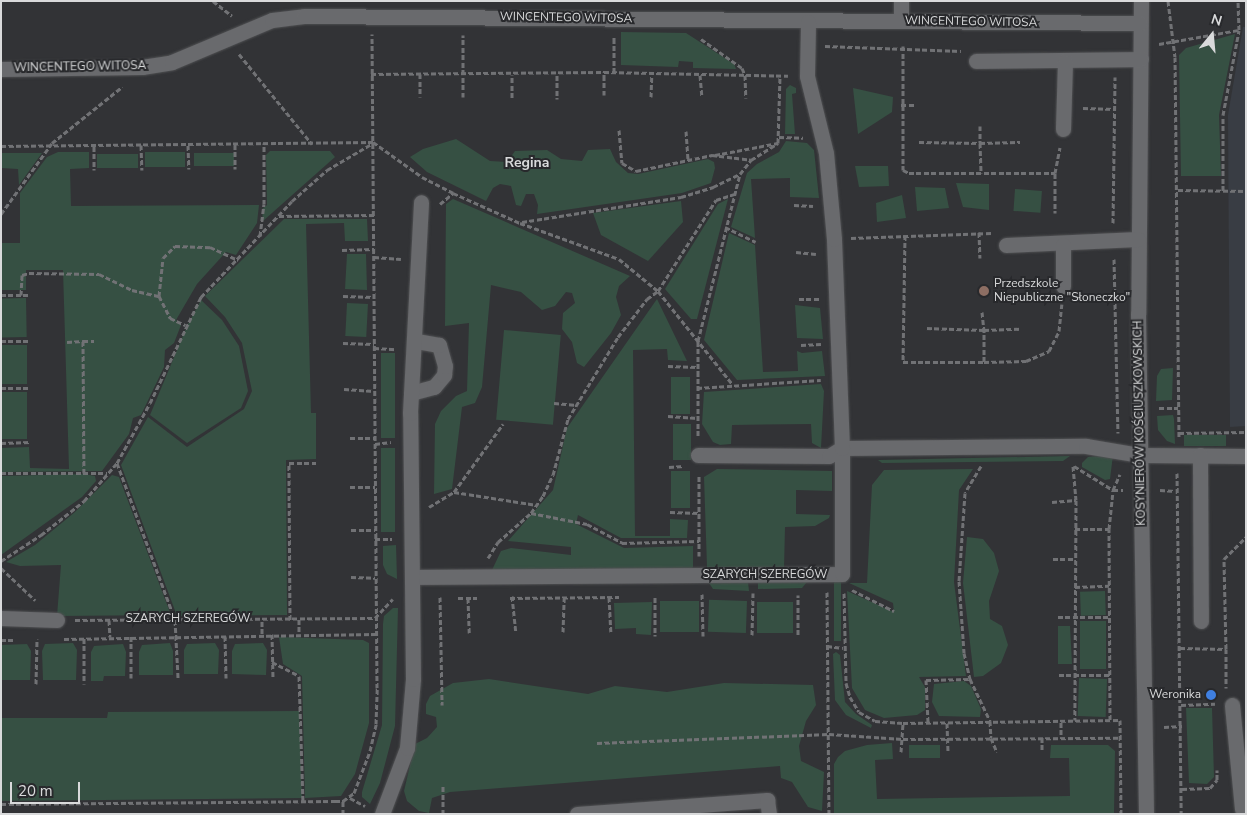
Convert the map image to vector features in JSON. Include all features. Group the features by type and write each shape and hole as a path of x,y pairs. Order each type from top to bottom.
{"street":[{"path":"901,21 902,1"},
{"name":"KOSYNIERÓW KOŚCIUSZKOWSKICH","path":"1140,1 1138,239 1146,814"},
{"name":"WINCENTEGO WITOSA","path":"1,69 148,66 172,62 248,29 289,17 372,16 808,22 1140,23"},
{"path":"808,22 807,76 826,153 834,239 842,448"},
{"path":"972,56 1065,62 1141,59"},
{"path":"1063,129 1065,62"},
{"path":"382,814 407,748 413,679 411,393 416,341 421,202"},
{"path":"1006,244 1063,245 1138,239"},
{"path":"1063,245 1064,286"},
{"path":"411,393 434,387 444,375 445,366 439,345 416,341"},
{"path":"698,454 828,456 842,448 1086,446 1118,449 1140,455 1246,456"},
{"name":"SZARYCH SZEREGÓW","path":"413,577 511,578 842,574 842,448"},
{"path":"1200,455 1200,620"},
{"path":"1,618 57,620"},
{"path":"1229,700 1242,809"},
{"path":"577,814 766,800 769,814"}],"path":[{"path":"1168,1 1173,43 1178,190 1179,454 1175,491 1182,726 1181,814"},
{"path":"1223,191 1223,115 1239,30 1238,1"},
{"path":"1,804 343,801 354,793 376,724 372,16"},
{"path":"463,17 463,97"},
{"path":"614,18 614,73"},
{"path":"669,19 732,58 745,75 746,98"},
{"path":"1153,44 1173,43 1239,30"},
{"path":"230,38 243,62 313,144"},
{"path":"823,46 902,46 972,56"},
{"path":"902,46 903,170 909,173 1056,173"},
{"path":"1,214 50,146 148,66"},
{"path":"371,74 557,75 604,72 791,76"},
{"path":"604,72 604,95"},
{"path":"420,74 420,96"},
{"path":"512,74 512,98"},
{"path":"651,97 652,74"},
{"path":"557,75 557,99"},
{"path":"700,75 702,98"},
{"path":"778,143 780,76"},
{"path":"901,105 915,105"},
{"path":"1063,108 1115,109"},
{"path":"980,126 981,173"},
{"path":"1055,213 1056,173 1063,129"},
{"path":"619,130 620,156 628,169 636,171 778,143"},
{"path":"686,131 688,160"},
{"path":"1,561 63,518 117,463 150,403 185,325 201,297 278,216 327,170 373,142"},
{"path":"1,146 373,142 422,177 520,223 619,259 658,291 733,385"},
{"path":"919,142 1020,142"},
{"path":"520,223 681,197 713,187 740,174 752,160 778,143"},
{"path":"235,144 235,169"},
{"path":"260,236 264,204 264,144"},
{"path":"141,145 142,170"},
{"path":"188,145 189,169"},
{"path":"94,146 94,170"},
{"path":"712,155 752,160"},
{"path":"703,636 703,596 698,575 698,341 725,227 740,174"},
{"path":"1178,190 1246,191"},
{"path":"413,598 479,598 480,577 484,565 498,542 531,513 536,505 553,476 568,419 618,337 647,299 658,291 716,200 734,194"},
{"path":"794,205 823,206"},
{"path":"278,216 374,215"},
{"path":"725,227 756,242"},
{"path":"848,238 980,232 980,258"},
{"path":"906,235 903,362 1026,361 1049,351 1059,331 1064,286"},
{"path":"185,325 170,318 160,296 160,267 168,251 175,246 210,247 238,260"},
{"path":"342,250 374,249"},
{"path":"796,252 824,255"},
{"path":"20,295 22,275 29,273 99,274 132,290 160,296"},
{"path":"1,295 32,295"},
{"path":"343,296 374,297"},
{"path":"799,299 826,299"},
{"path":"982,312 984,362"},
{"path":"925,328 1020,329"},
{"path":"1,341 31,341"},
{"path":"83,341 84,473"},
{"path":"67,342 94,341"},
{"path":"343,343 374,344"},
{"path":"801,345 827,344"},
{"path":"668,366 697,367"},
{"path":"697,388 829,380"},
{"path":"1,388 31,388"},
{"path":"344,389 374,391"},
{"path":"554,403 577,405"},
{"path":"1156,408 1178,408"},
{"path":"668,416 698,418"},
{"path":"412,517 454,492 503,424"},
{"path":"1179,432 1246,432"},
{"path":"350,438 375,438"},
{"path":"1,443 32,442"},
{"path":"1075,720 1076,500 1074,466 1086,446"},
{"path":"1110,720 1109,529 1113,490 1120,475 1118,449"},
{"path":"117,463 175,620 178,678"},
{"path":"290,620 289,463 316,463"},
{"path":"981,465 964,493 959,582 964,653 970,679 990,721 991,738 997,752"},
{"path":"1067,465 1074,466 1113,490 1132,490"},
{"path":"1,474 108,473"},
{"path":"350,487 375,487"},
{"path":"1156,490 1175,491"},
{"path":"454,492 536,505"},
{"path":"1052,502 1076,500"},
{"path":"670,512 699,513"},
{"path":"531,513 587,524 622,543 699,541"},
{"path":"1075,529 1109,529"},
{"path":"351,530 375,530"},
{"path":"1053,559 1075,559"},
{"path":"1,568 57,620"},
{"path":"827,574 829,814"},
{"path":"752,635 754,575"},
{"path":"563,632 566,576"},
{"path":"351,577 375,578"},
{"path":"511,578 516,633"},
{"path":"894,611 844,586 843,648 846,683 855,707 875,721 947,723 1120,720 1121,814"},
{"path":"1076,587 1109,586"},
{"path":"798,595 798,635"},
{"path":"655,596 655,636"},
{"path":"440,597 442,705"},
{"path":"610,597 611,632"},
{"path":"468,598 469,633"},
{"path":"1058,616 1076,618 1109,617"},
{"name":"SZARYCH SZEREGÓW","path":"57,620 375,618"},
{"path":"262,619 262,634"},
{"path":"299,619 300,634"},
{"path":"109,620 110,637"},
{"path":"272,634 273,677"},
{"path":"58,639 176,635 376,634"},
{"path":"131,636 131,678"},
{"path":"225,636 226,678"},
{"path":"84,638 84,684"},
{"path":"36,639 36,684"},
{"path":"28,640 44,639"},
{"path":"1,640 19,640"},
{"path":"827,646 843,648"},
{"path":"1226,649 1229,700"},
{"path":"272,662 299,676 303,801"},
{"path":"1058,674 1111,674"},
{"path":"928,722 926,680 970,679"},
{"path":"1215,704 1215,713"},
{"path":"901,752 904,722"},
{"path":"1061,722 1061,736"},
{"path":"947,723 948,752"},
{"path":"1158,727 1182,726"},
{"path":"597,743 829,734 903,738 1042,736 1120,738"},
{"path":"1042,736 1042,752"},
{"path":"1182,788 1206,789 1215,785 1217,767"},
{"path":"442,814 444,786"},
{"path":"343,801 343,814"}],"shaded area":[{"path":"1243,27 1246,27 1246,426 1230,427 1228,115"}],"green space":[{"path":"621,32 686,33 734,64 736,69 693,68 693,62 679,61 678,67 621,65"},
{"path":"1235,34 1219,115 1221,176 1181,176 1179,55 1186,48"},
{"path":"790,85 796,88 796,93 792,94 795,134 785,134 786,89"},
{"path":"853,88 893,97 892,112 858,134"},
{"path":"456,139 490,161 507,162 515,151 547,150 561,159 582,161 588,150 610,149 616,162 628,173 638,174 708,159 714,162 715,168 711,183 682,193 537,214 538,205 534,194 526,194 521,206 516,205 511,186 500,184 493,188 486,201 427,172 410,157 423,149"},
{"path":"786,141 807,143 814,150 819,198 790,197 790,178 751,179 755,238 731,227 747,173 757,164 779,152"},
{"path":"270,151 330,151 335,157 263,221 262,209 267,205 266,155"},
{"path":"58,152 89,152 89,168 70,169 71,206 259,205 257,223 236,255 226,252 197,284 176,320 181,325 174,343 165,350 164,367 141,415 133,418 129,434 102,471 1,472 1,448 29,447 30,468 69,469 63,270 26,270 26,290 1,290 1,243 20,243 20,193 47,157"},
{"path":"145,152 185,152 185,167 145,167"},
{"path":"1,153 42,153 19,185 18,169 1,168"},
{"path":"194,153 234,153 234,166 194,166"},
{"path":"97,154 138,154 138,168 97,168"},
{"path":"855,166 888,166 889,186 859,187"},
{"path":"956,183 989,184 989,210 963,207"},
{"path":"915,187 945,188 949,208 917,211"},
{"path":"1015,189 1042,191 1040,213 1013,211"},
{"path":"902,195 906,218 877,222 876,203"},
{"path":"453,199 630,276 619,286 616,297 621,315 611,333 584,367 577,363 572,342 562,329 563,313 575,303 572,293 566,292 555,306 542,310 521,292 491,285 482,387 475,403 462,407 452,489 434,494 435,424 441,411 456,396 467,391 469,323 445,326 446,204"},
{"path":"728,199 697,319 691,319 665,289 718,204"},
{"path":"681,201 683,222 648,261 601,235 593,213"},
{"path":"284,219 367,219 368,241 345,241 344,223 306,224 311,413 316,413 316,459 286,460 287,615 177,616 121,465 148,417 187,447 244,409 252,391 242,343 225,317 205,296"},
{"path":"729,233 755,245 763,372 798,371 797,351 802,353 822,351 825,376 737,380 704,340"},
{"path":"347,254 366,254 367,290 345,289"},
{"path":"1,298 26,298 27,337 2,337"},
{"path":"657,299 687,361 668,360 667,349 633,350 635,536 670,536 670,519 688,520 687,538 621,538 578,515 576,524 624,548 693,546 693,567 691,570 492,570 501,551 511,548 571,555 571,547 508,541 553,490 567,428"},
{"path":"201,300 222,320 239,346 248,391 241,408 187,443 150,415 187,326"},
{"path":"347,303 368,304 366,337 345,336"},
{"path":"795,305 820,308 823,339 797,338"},
{"path":"504,330 561,335 553,425 496,420"},
{"path":"1,345 27,345 27,384 1,384"},
{"path":"381,353 395,353 395,438 381,438"},
{"path":"1173,368 1172,400 1156,401 1157,376 1161,369"},
{"path":"671,377 690,377 690,414 671,414"},
{"path":"821,384 824,391 821,448 812,443 811,424 732,425 731,444 720,445 713,442 702,424 704,392"},
{"path":"1,392 27,392 27,439 1,439"},
{"path":"1173,415 1175,444 1167,441 1158,430 1157,416"},
{"path":"673,424 691,424 691,460 673,460"},
{"path":"1184,435 1226,435 1226,446 1184,446"},
{"path":"381,448 395,448 395,532 381,532"},
{"path":"1113,455 1110,479 1105,480 1082,467 1082,463 1088,457"},
{"path":"1070,456 1063,461 882,463 878,460"},
{"path":"717,469 832,471 832,491 796,490 796,514 830,515 829,518 815,526 785,527 784,569 707,567 704,477"},
{"path":"973,469 959,490 954,582 966,676 919,677 925,687 925,710 917,715 884,718 865,710 852,688 847,591 894,612 893,603 849,583 867,583 872,485 884,470"},
{"path":"671,471 690,471 690,508 671,508"},
{"path":"84,474 95,476 96,481 82,497 1,555 1,476"},
{"path":"112,475 119,477 171,615 57,616 61,565 20,566 6,562 35,545 75,512"},
{"path":"967,537 983,539 994,553 999,571 989,601 990,619 1002,626 1008,645 1001,663 983,676 974,677 963,583"},
{"path":"396,545 397,579 387,574 383,565 383,546"},
{"path":"834,581 841,581 841,641 834,641"},
{"path":"748,582 749,591 713,589 709,583"},
{"path":"758,582 807,582 802,588 758,589"},
{"path":"1105,591 1106,615 1081,616 1080,592"},
{"path":"709,600 747,601 746,633 708,632"},
{"path":"660,601 699,601 699,632 660,632"},
{"path":"652,602 651,635 636,634 636,628 615,629 614,603"},
{"path":"757,602 793,602 793,633 757,633"},
{"path":"393,608 398,608 395,726 380,783 370,804 362,797 362,792 382,725 383,624 384,616"},
{"path":"1080,621 1106,621 1106,669 1080,669"},
{"path":"1058,626 1070,626 1072,664 1058,664"},
{"path":"279,637 363,640 369,643 369,723 355,774 341,796 305,798 302,676 283,664"},
{"path":"73,643 77,650 76,680 43,680 42,651 45,644"},
{"path":"170,643 173,651 173,675 139,675 139,652 142,645"},
{"path":"215,643 219,650 218,674 184,674 184,650 187,644"},
{"path":"263,643 267,650 266,675 232,674 232,651 235,644"},
{"path":"27,644 31,651 30,680 1,680 1,645"},
{"path":"123,644 126,652 125,676 104,676 103,681 91,681 91,652 94,646"},
{"path":"836,652 840,655 845,702 856,714 872,725 871,728 846,715 835,700 833,654"},
{"path":"1079,678 1107,679 1106,717 1078,716"},
{"path":"489,679 588,694 615,686 667,692 724,683 813,685 816,705 806,721 799,746 801,761 824,772 822,811 808,807 792,782 781,778 780,766 450,792 432,798 429,813 419,811 407,801 404,791 415,744 427,738 437,727 436,717 426,714 426,704 430,696 453,683"},
{"path":"964,681 971,686 981,709 980,717 939,716 932,702 934,684"},
{"path":"1186,708 1212,708 1214,777 1207,784 1189,783"},
{"path":"299,711 302,798 1,801 1,718 107,718 108,712"},
{"path":"892,743 893,759 875,760 877,799 1070,796 1069,758 1050,758 1051,745 1108,745 1115,751 1114,814 834,814 834,764 838,757 845,751 867,745"},
{"path":"909,745 940,745 940,758 909,758"}],"place":[{"name":"Przedszkole Niepubliczne \"Słoneczko\"","path":"984,291"},
{"name":"Weronika","path":"1211,695"}],"district":[{"name":"Regina","path":"527,163"}]}
